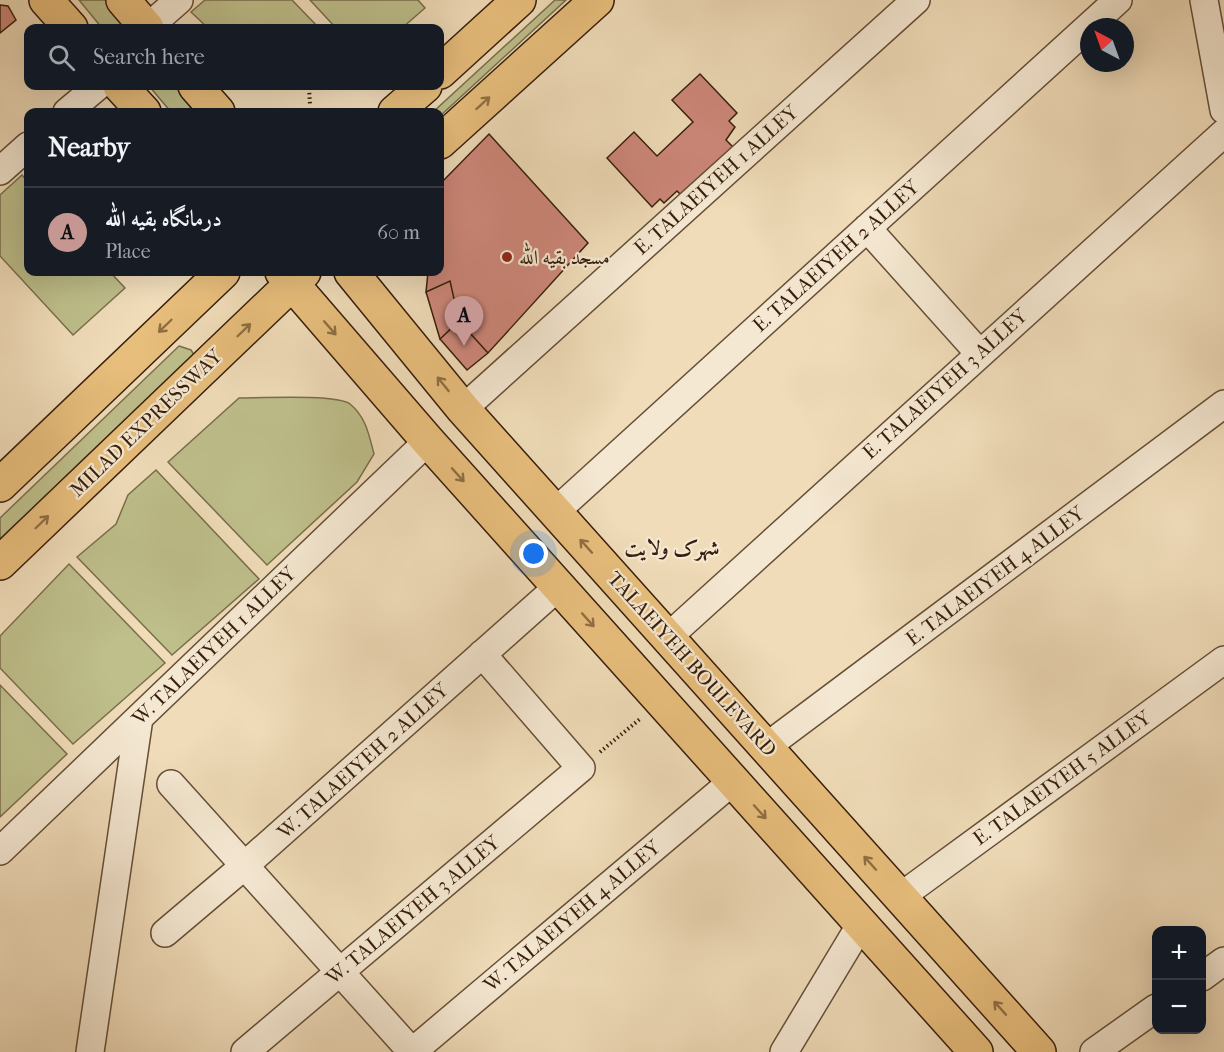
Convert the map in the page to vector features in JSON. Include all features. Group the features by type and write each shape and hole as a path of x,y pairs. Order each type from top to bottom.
{"main road":[{"path":"46,0 67,24"},
{"path":"123,0 144,24"},
{"path":"444,68 519,0"},
{"path":"444,138 597,0"},
{"path":"124,90 140,108"},
{"path":"199,90 214,108"},
{"path":"400,108 421,90"},
{"path":"0,485 219,276"},
{"name":"MILAD EXPRESSWAY","path":"0,563 292,276"},
{"path":"294,276 428,441 976,1052"},
{"name":"TALAEIYEH BOULEVARD","path":"354,276 463,409 1039,1052"}],"street":[{"path":"152,24 179,0"},
{"name":"E. TALAEIYEH 1 ALLEY","path":"463,409 916,0"},
{"name":"E. TALAEIYEH 2 ALLEY","path":"555,512 1118,0"},
{"path":"1203,0 1224,110"},
{"path":"72,108 93,90"},
{"name":"E. TALAEIYEH 3 ALLEY","path":"668,637 1224,133"},
{"path":"0,171 24,150"},
{"path":"867,228 980,353"},
{"name":"E. TALAEIYEH 4 ALLEY","path":"766,747 1224,404"},
{"name":"W. TALAEIYEH 1 ALLEY","path":"0,851 428,441"},
{"name":"W. TALAEIYEH 2 ALLEY","path":"165,933 243,867 559,586"},
{"path":"482,654 581,768"},
{"name":"E. TALAEIYEH 5 ALLEY","path":"900,897 1224,660"},
{"path":"90,1052 139,718"},
{"name":"W. TALAEIYEH 3 ALLEY","path":"245,1052 581,768"},
{"name":"W. TALAEIYEH 4 ALLEY","path":"412,1052 733,781"},
{"path":"171,784 243,867 412,1052"},
{"path":"784,1052 861,924"},
{"path":"1206,974 1224,961"},
{"path":"1094,1052 1152,1011"}],"path":[{"path":"309,90 310,105"},
{"path":"581,768 662,702"}],"green space":[{"path":"79,0 106,0 127,24 99,24"},
{"path":"205,0 292,0 315,24 204,24 191,12"},
{"path":"310,0 418,0 425,8 407,24 332,24"},
{"path":"555,0 566,0 444,112 444,108 437,108"},
{"path":"152,90 182,90 195,105 190,108 168,108"},
{"path":"22,175 24,177 24,276 114,276 125,288 73,335 0,256 0,195"},
{"path":"179,346 191,350 196,358 0,547 0,518"},
{"path":"239,398 315,398 343,401 350,404 360,415 374,454 357,482 267,565 168,462"},
{"path":"156,470 259,579 172,655 77,557 116,524 128,495"},
{"path":"69,564 165,663 73,744 0,668 0,636"},
{"path":"0,685 67,754 0,817"}],"building":[{"path":"0,5 8,6 16,20 0,33"},
{"path":"700,74 737,113 729,121 735,127 726,140 733,147 682,196 677,191 664,203 660,199 652,207 607,158 634,132 657,156 693,122 672,100"},
{"name":"مسجد بقیه الله","path":"489,134 588,243 488,353 459,321 450,281 426,292 428,276 444,276 444,180"},
{"path":"450,281 459,321 440,339 426,292"},
{"path":"459,321 488,353 467,370 440,339"}],"place":[{"name":"مسجد بقیه الله","path":"507,257"},
{"name":"درمانگاه بقیه الله","path":"464,346"}],"district":[{"name":"شهرک ولایت","path":"672,548"}]}
